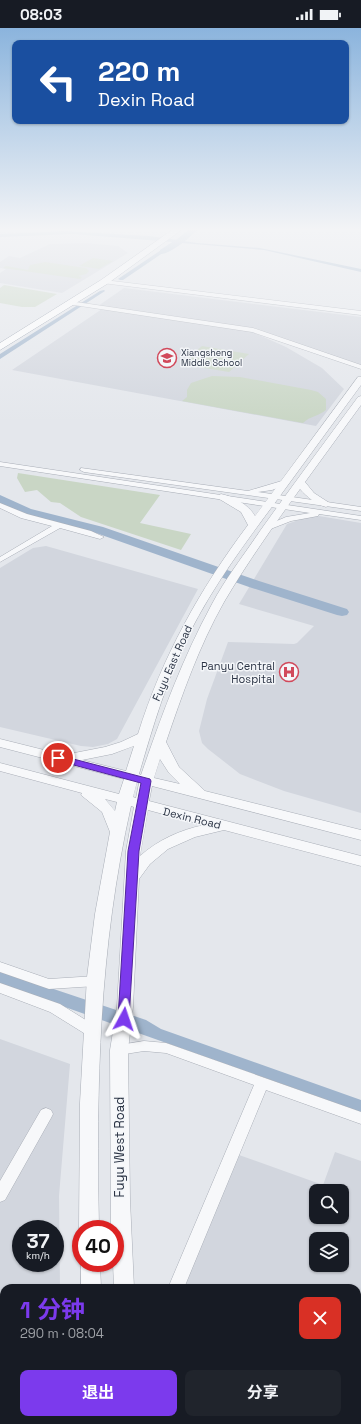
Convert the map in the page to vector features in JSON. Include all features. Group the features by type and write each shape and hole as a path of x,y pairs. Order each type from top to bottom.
{"highway":[{"path":"0,339 72,293"},
{"path":"0,347 73,304 88,293"}],"street":[{"path":"196,293 361,313"},
{"path":"73,304 252,330 361,367"},
{"name":"Fuyu East Road","path":"95,988 105,902 124,800 143,736 171,661 186,629 224,565 361,379"},
{"name":"Fuyu East Road","path":"125,1007 134,851 141,805 146,781 179,688 199,641 240,568 300,482 361,399"},
{"path":"0,458 236,491 286,503 327,509 361,518"},
{"path":"0,464 220,497 271,500"},
{"path":"236,491 256,490 285,482"},
{"path":"300,482 327,509"},
{"path":"220,497 240,506 248,512 251,528 266,531 289,519 327,509 361,510"},
{"path":"0,505 20,515 84,531 100,537"},
{"path":"0,560 59,525"},
{"path":"58,758 108,751 128,745 143,736"},
{"path":"159,742 164,756 173,770 186,783 206,796"},
{"path":"0,743 361,835"},
{"name":"Dexin Road","path":"0,768 361,861"},
{"path":"71,786 93,797 109,809 115,822 117,832"},
{"path":"132,878 147,858 172,840 204,829 225,826"},
{"path":"0,967 49,984 95,988 92,1027 89,1122 89,1220"},
{"path":"0,988 56,1008 92,1027"},
{"name":"Fuyu West Road","path":"124,1284 120,1200 119,1050 125,1007"},
{"path":"119,1050 144,1046 166,1048 361,1118"},
{"path":"178,1284 262,1082"},
{"path":"0,1195 46,1114"},
{"path":"90,1272 91,1284"}],"shaded area":[{"path":"117,293 166,293 361,317 361,366 252,328 98,306"},
{"name":"Xiangsheng Middle School","path":"102,309 248,330 286,347 322,368 344,389 316,426 12,370"},
{"name":"Panyu Central Hospital","path":"313,515 361,523 361,813 284,791 240,774 202,743 199,731 207,699 228,642 294,644 297,643 314,626 239,604 287,524"},
{"path":"46,546 198,589 117,739 108,744 93,747 81,746 0,727 0,568 33,548"},
{"path":"0,1039 70,1064 59,1196 59,1220 12,1220 12,1272 60,1272 60,1284 0,1284"},
{"path":"335,1152 361,1161 361,1284 185,1284 239,1155 320,1184 309,1184 309,1224 349,1224 349,1184 323,1184"}],"green space":[{"path":"0,293 57,294 35,307 22,307 0,303"},
{"path":"202,346 249,354 229,372 180,364"},
{"path":"212,376 240,377 318,392 326,399 326,410 303,423 182,401 187,397 187,390 191,383"},
{"path":"18,473 160,495 140,523 191,534 181,550 81,517 60,503 51,502 37,490 25,492 17,478"}],"water":[{"path":"97,293 102,293 0,359 0,354"},
{"path":"0,971 146,1020 161,1029 361,1100 361,1112 0,984"}],"waterway":[{"path":"0,499 27,512 70,524 99,530 254,584 342,612"}],"place":[{"name":"Xiangsheng Middle School","path":"167,358"},
{"name":"Panyu Central Hospital","path":"289,672"}],"route":[{"path":"58,758 146,781 134,851 124,1019"}]}
